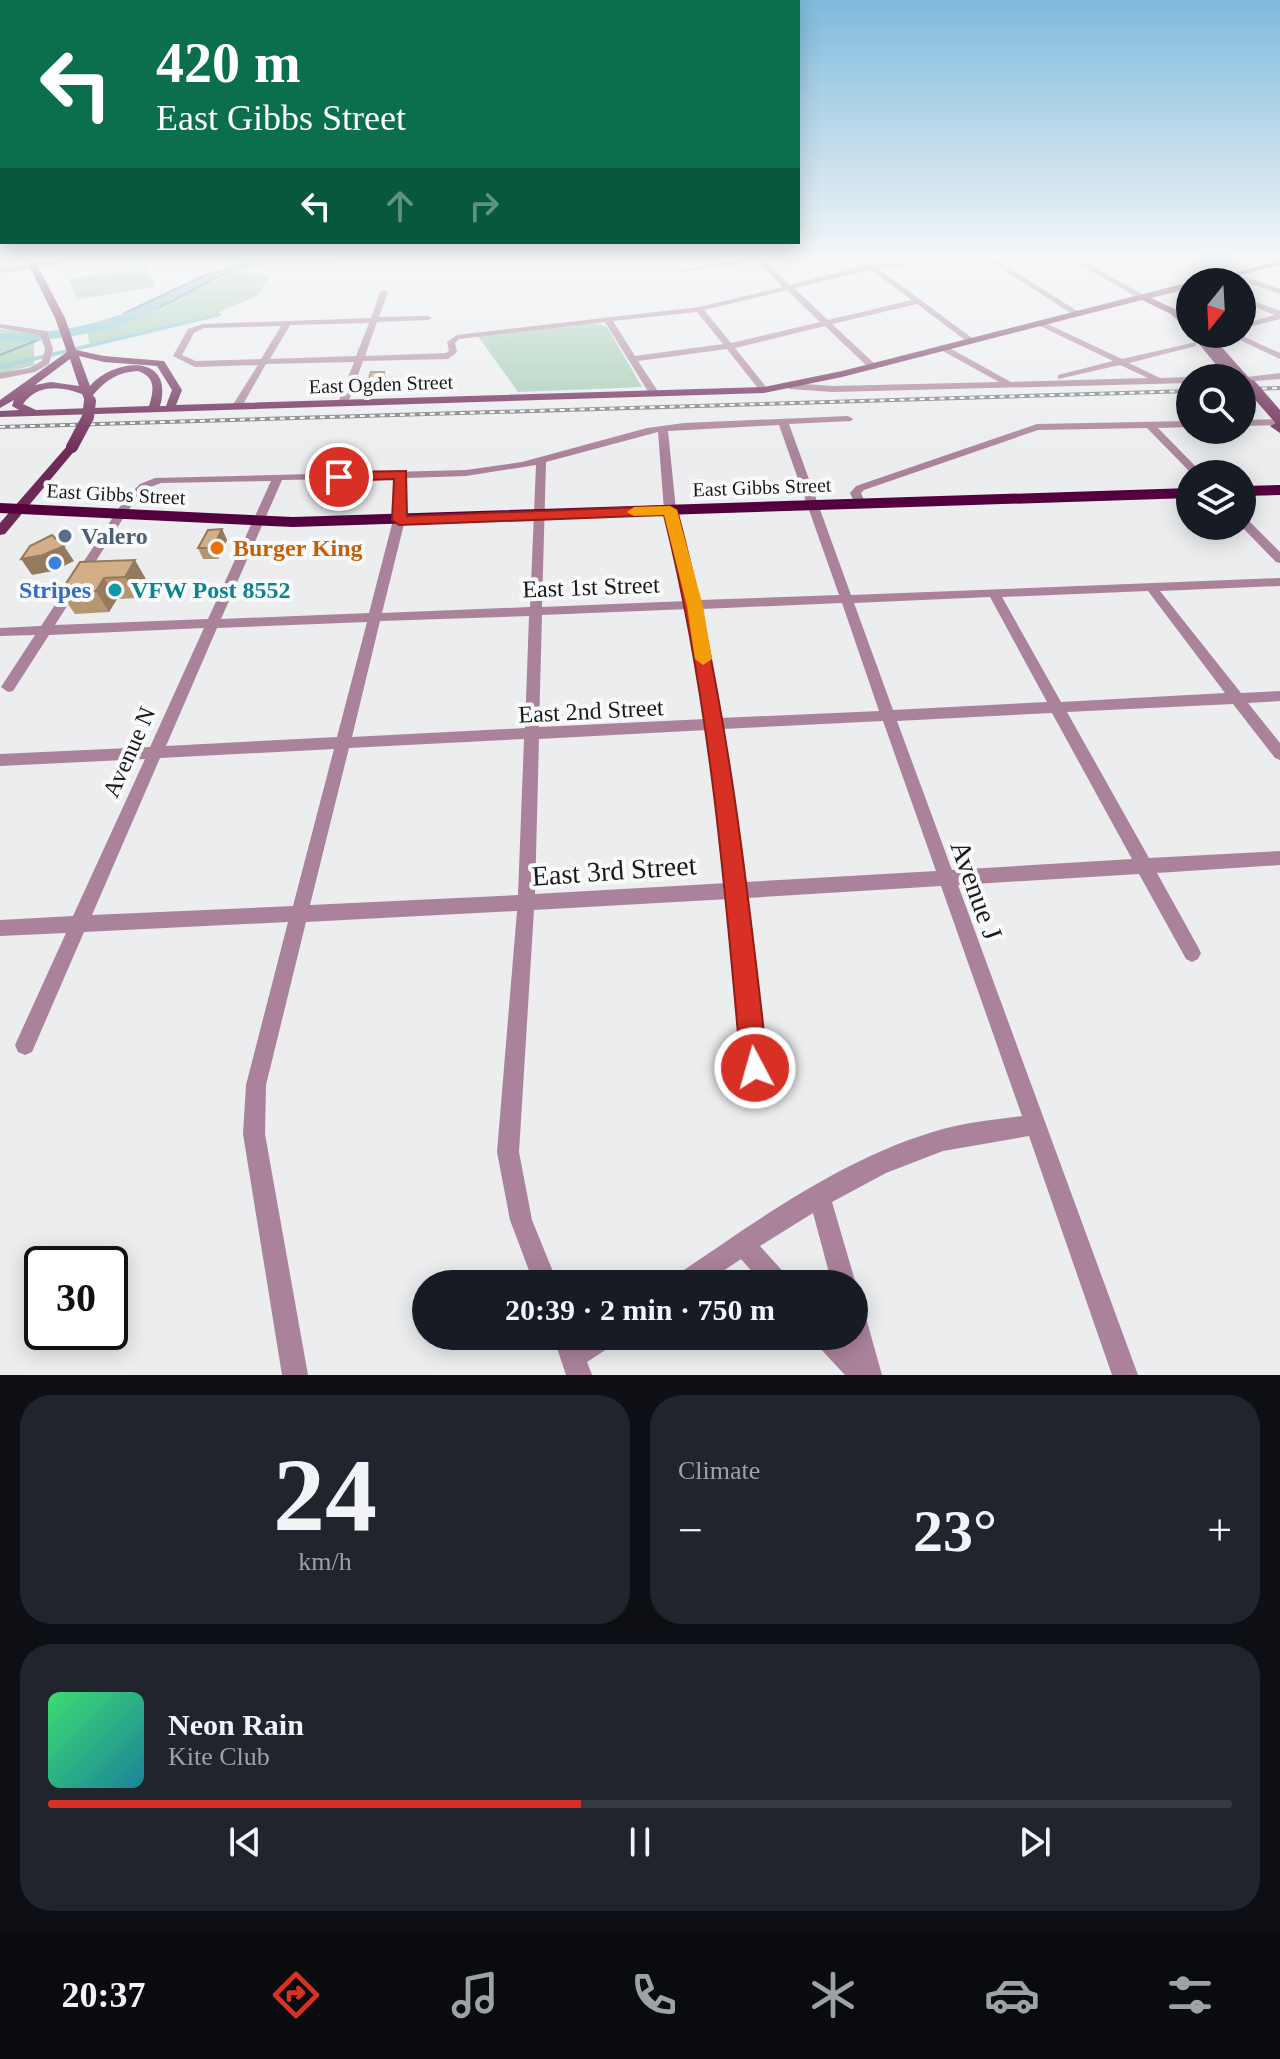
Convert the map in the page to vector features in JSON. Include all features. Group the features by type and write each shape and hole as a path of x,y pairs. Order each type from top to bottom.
{"highway":[{"path":"1256,491 1280,490"},
{"name":"East Gibbs Street","path":"0,508 256,522 399,520 1176,493"}],"main road":[{"path":"63,325 90,397"},
{"name":"East Ogden Street","path":"0,414 764,390 873,367 1033,325"},
{"path":"1208,348 1221,364"},
{"path":"1209,348 1279,424"},
{"path":"0,405 74,352 104,359 154,360 165,366 178,394"},
{"path":"0,531 72,447 88,417 90,397 97,380 115,370 145,369 155,375 159,388 154,409"},
{"path":"38,412 17,406 21,397 38,387 64,384 90,397"},
{"path":"178,394 224,406"},
{"path":"170,408 178,394"},
{"path":"1256,402 1279,424"}],"street":[{"path":"226,325 203,326 191,331 177,356 195,364 448,356 453,352 451,342 457,337 556,325"},
{"path":"237,406 286,325"},
{"path":"343,403 372,325"},
{"path":"611,325 654,393"},
{"path":"713,325 764,390"},
{"path":"632,359 731,346 820,325"},
{"path":"831,325 873,367"},
{"path":"951,325 972,341"},
{"path":"1046,325 1159,380"},
{"path":"0,326 44,333 48,352 32,370 0,376"},
{"path":"1037,383 1176,344"},
{"path":"1256,345 1280,356"},
{"path":"944,348 1009,384"},
{"path":"1256,378 1280,376"},
{"path":"790,386 833,389 1176,380"},
{"path":"8,687 121,515 144,486 159,480 466,473 541,459 663,429 848,419"},
{"name":"Avenue J","path":"783,422 1125,1375"},
{"path":"1256,423 1279,424"},
{"path":"1149,424 1184,460"},
{"path":"860,504 855,493 860,488 1027,429 1057,425 1176,424"},
{"path":"663,429 670,510 695,606 714,727 737,887 755,1068"},
{"path":"541,459 526,903 508,1152 521,1220 541,1270"},
{"path":"295,1375 254,1134 256,1085 399,520 402,474"},
{"name":"Avenue N","path":"25,1045 277,479"},
{"path":"1256,534 1280,559"},
{"name":"East 1st Street","path":"0,632 1280,582"},
{"path":"1151,587 1280,754"},
{"path":"994,593 1192,953"},
{"name":"East 2nd Street","path":"0,760 714,727 886,713 1280,696"},
{"name":"East 3rd Street","path":"0,928 526,903 737,887 1280,858"},
{"path":"704,1270 743,1244 896,1157 941,1141 1033,1125"},
{"path":"820,1199 840,1270"},
{"path":"743,1244 766,1270"},
{"path":"839,1350 862,1375"},
{"path":"862,1350 869,1375"}],"green space":[{"path":"103,325 170,325 90,345 86,328"},
{"path":"602,325 607,327 642,387 518,392 478,336"},
{"path":"0,329 34,333 34,365 0,374"}],"building":[{"path":"371,372 384,372 381,381 368,382"},
{"path":"222,529 213,548 198,548 208,530"},
{"path":"52,535 64,546 43,555 21,559 30,546"},
{"path":"135,560 125,577 104,578 96,591 60,593 80,562"}],"waterway":[{"path":"0,337 61,334 103,325"},
{"path":"0,367 176,325"},
{"path":"0,355 40,339"}],"railway":[{"path":"1256,389 1280,388"},
{"path":"0,427 1176,391"}],"slow traffic":[{"path":"634,512 670,510 695,606 703,659"}],"place":[{"name":"Valero","path":"65,536"},
{"name":"Burger King","path":"217,548"},
{"name":"Stripes","path":"55,563"},
{"name":"VFW Post 8552","path":"115,590"}],"route":[{"path":"339,477 402,474 399,520 670,510 695,606 714,727 737,887 755,1068"}]}
